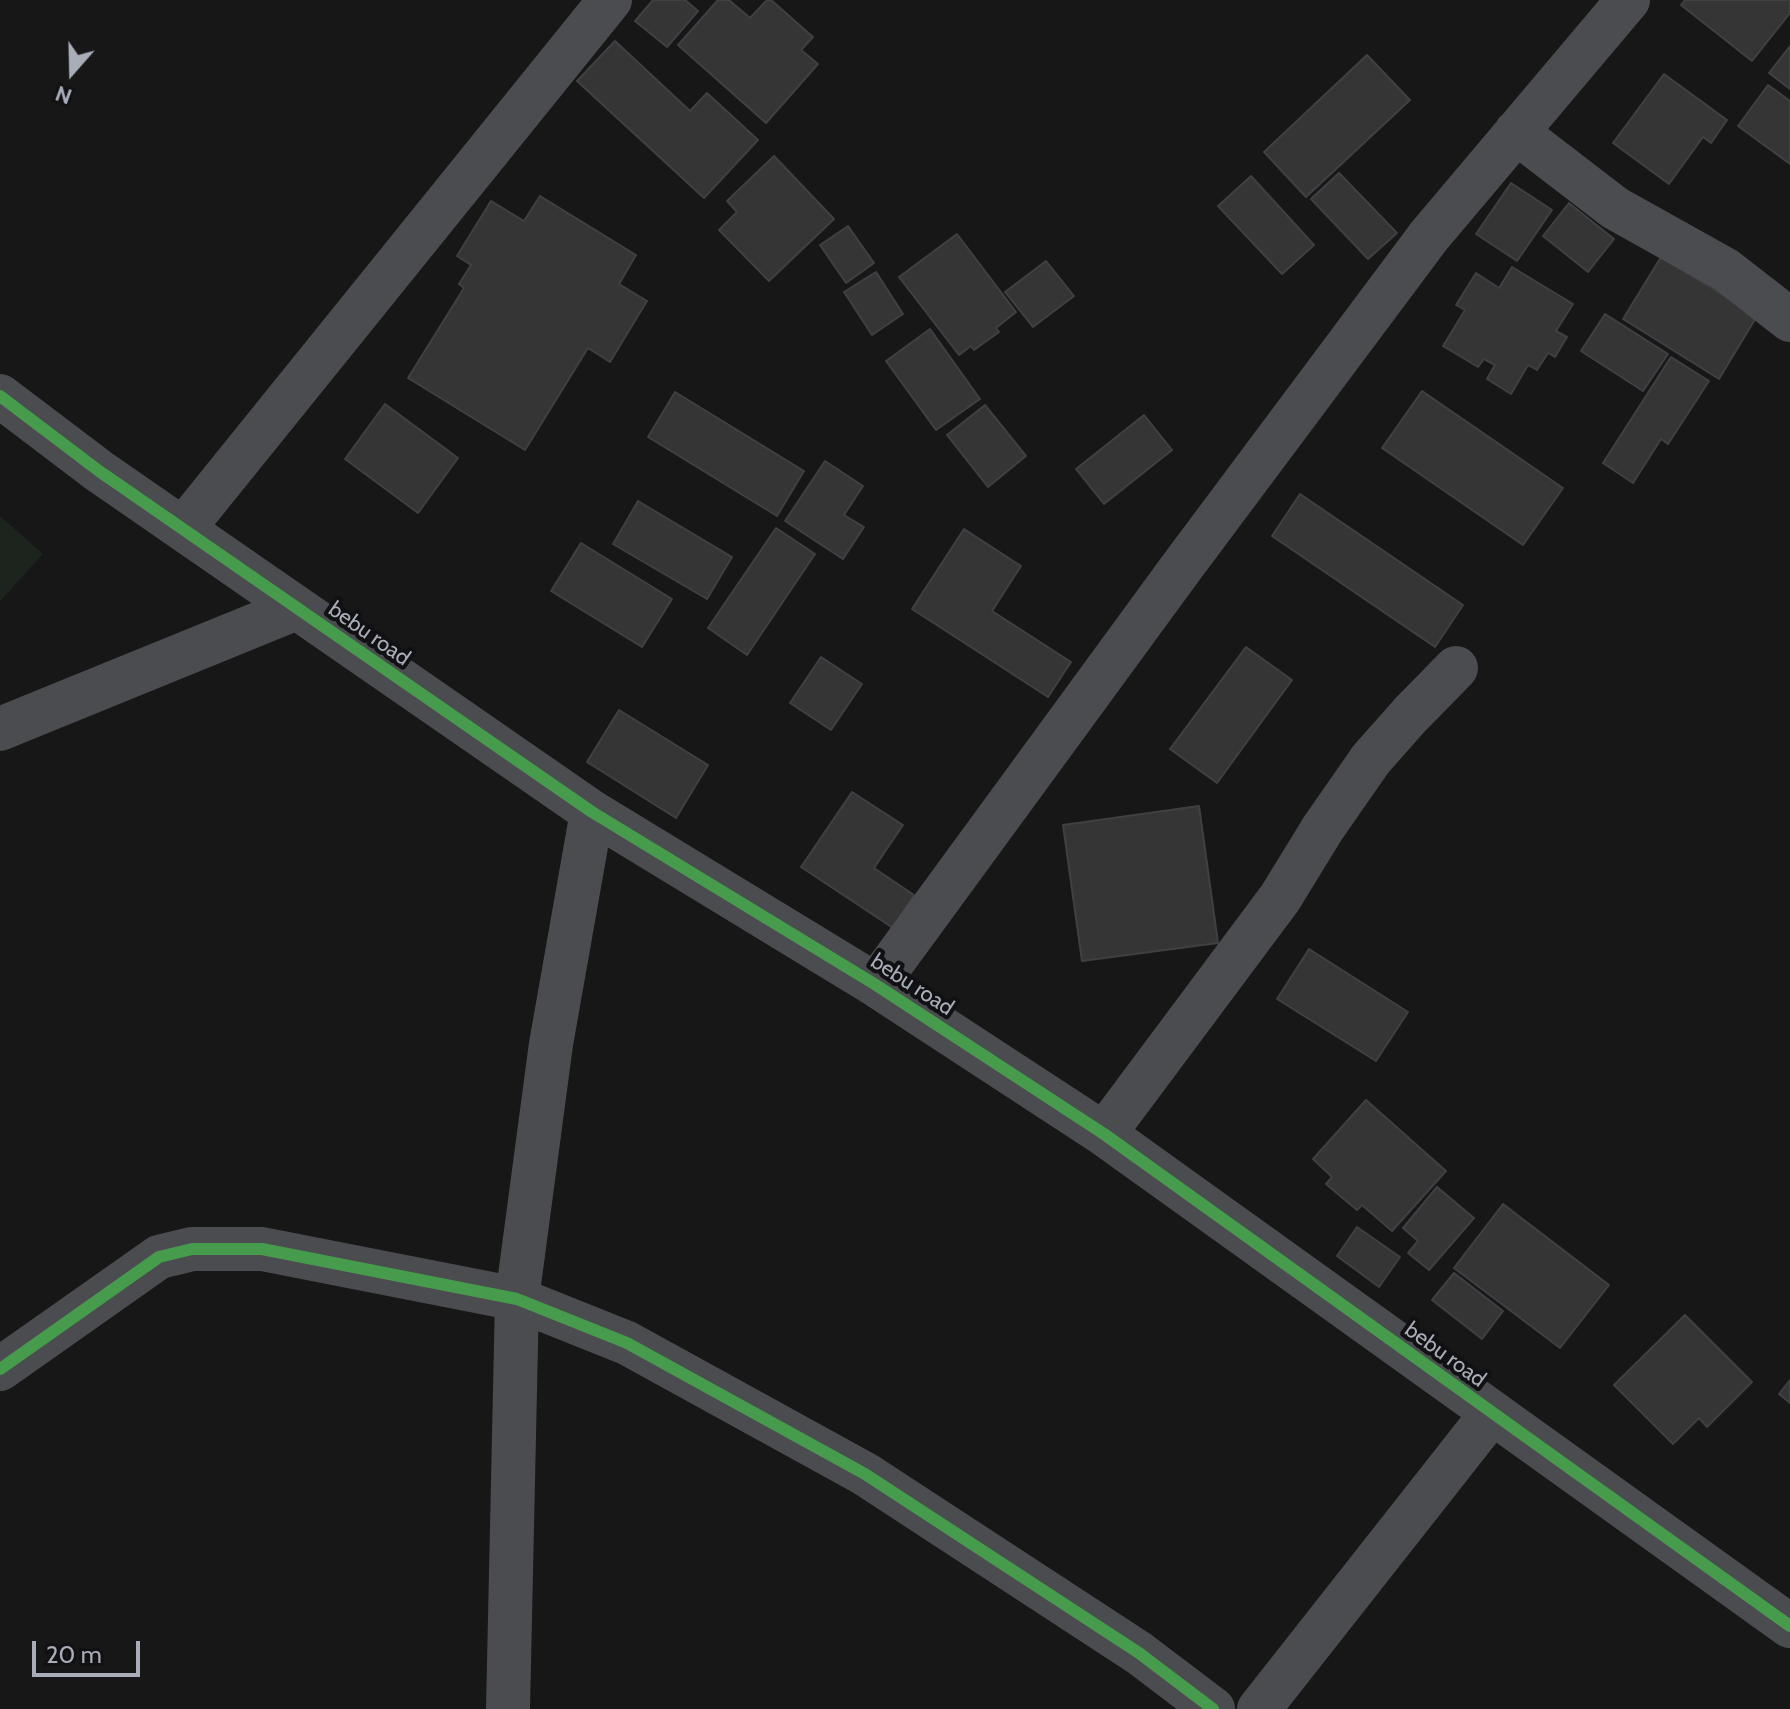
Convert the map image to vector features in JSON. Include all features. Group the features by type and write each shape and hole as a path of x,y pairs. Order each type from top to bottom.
{"street":[{"path":"183,529 610,0"},
{"path":"876,985 1419,249 1628,0"},
{"path":"1516,132 1615,208 1726,270 1790,320"},
{"name":"bebu road","path":"0,396 99,471 592,812 876,985 1104,1134 1492,1413 1784,1610"},
{"path":"0,729 297,608"},
{"path":"1104,1134 1280,898 1371,759 1456,668"},
{"path":"508,1709 517,1299 551,1044 592,812"},
{"path":"0,1369 159,1257 192,1249 262,1249 517,1299 627,1343 865,1474 1139,1653 1213,1709"},
{"path":"1259,1709 1492,1413"}],"shaded area":[{"path":"0,516 43,554 0,601"}],"building":[{"path":"653,0 685,0 698,11 667,47 635,21"},
{"path":"718,0 729,0 750,18 767,0 771,0 813,37 801,50 818,64 766,123 678,45"},
{"path":"1685,0 1790,0 1790,13 1752,61 1681,5"},
{"path":"615,41 690,111 707,93 758,140 704,198 577,81"},
{"path":"1790,46 1790,89 1769,73"},
{"path":"1367,55 1410,100 1306,197 1264,152"},
{"path":"1664,74 1727,120 1711,143 1703,137 1669,184 1613,143"},
{"path":"1768,85 1790,101 1790,164 1738,126"},
{"path":"774,156 834,219 769,281 719,230 737,212 727,201"},
{"path":"1339,173 1397,233 1368,259 1311,199"},
{"path":"1251,176 1314,245 1282,274 1218,206"},
{"path":"1511,183 1552,210 1517,261 1476,234"},
{"path":"540,196 636,255 619,284 647,301 610,362 588,348 525,450 408,378 464,288 459,284 471,265 457,256 491,201 524,221"},
{"path":"1569,203 1614,239 1588,272 1543,236"},
{"path":"848,226 874,263 846,283 820,245"},
{"path":"957,234 1016,312 996,328 999,332 974,350 971,346 959,355 899,277"},
{"path":"1661,257 1757,316 1719,379 1623,319"},
{"path":"1046,261 1074,296 1033,327 1005,292"},
{"path":"1512,267 1573,304 1556,331 1567,337 1555,357 1548,353 1537,370 1528,365 1511,394 1487,379 1495,365 1484,359 1478,367 1443,346 1465,310 1456,305 1476,273 1499,288"},
{"path":"876,272 903,314 872,335 844,292"},
{"path":"1605,314 1668,354 1643,391 1581,351"},
{"path":"930,329 980,399 936,430 886,361"},
{"path":"1671,357 1709,381 1668,444 1661,439 1633,483 1603,463"},
{"path":"1422,391 1563,488 1523,545 1382,448"},
{"path":"675,392 804,471 777,516 648,437"},
{"path":"385,404 458,458 418,513 345,459"},
{"path":"985,405 1026,456 988,487 947,435"},
{"path":"1144,415 1172,450 1104,504 1076,469"},
{"path":"825,461 863,486 844,515 864,527 843,559 785,521"},
{"path":"1300,494 1463,605 1435,647 1272,536"},
{"path":"638,501 732,557 707,599 613,544"},
{"path":"776,528 815,554 747,655 708,628"},
{"path":"964,529 1021,566 992,611 1071,662 1048,697 912,609"},
{"path":"581,543 672,599 642,647 551,591"},
{"path":"1246,647 1292,680 1217,783 1170,749"},
{"path":"821,657 862,684 831,730 790,703"},
{"path":"619,710 708,765 676,818 587,762"},
{"path":"852,792 903,825 874,868 914,895 893,928 801,867"},
{"path":"1199,806 1218,943 1082,961 1063,825"},
{"path":"1309,949 1408,1012 1376,1061 1277,999"},
{"path":"1366,1100 1446,1171 1392,1231 1362,1205 1357,1210 1326,1184 1332,1177 1313,1159"},
{"path":"1437,1187 1474,1218 1429,1270 1408,1253 1418,1241 1403,1228"},
{"path":"1503,1204 1609,1285 1560,1348 1454,1268"},
{"path":"1357,1227 1400,1257 1379,1287 1337,1256"},
{"path":"1454,1273 1503,1311 1482,1339 1432,1300"},
{"path":"1685,1315 1752,1382 1707,1427 1699,1418 1673,1444 1614,1385"},
{"path":"1790,1380 1790,1403 1779,1394"}],"cycle path":[{"path":"0,396 99,471 592,812 876,985 1104,1134 1790,1626"},
{"path":"0,1369 159,1257 192,1249 262,1249 517,1299 627,1343 865,1474 1139,1653 1213,1709"}]}
